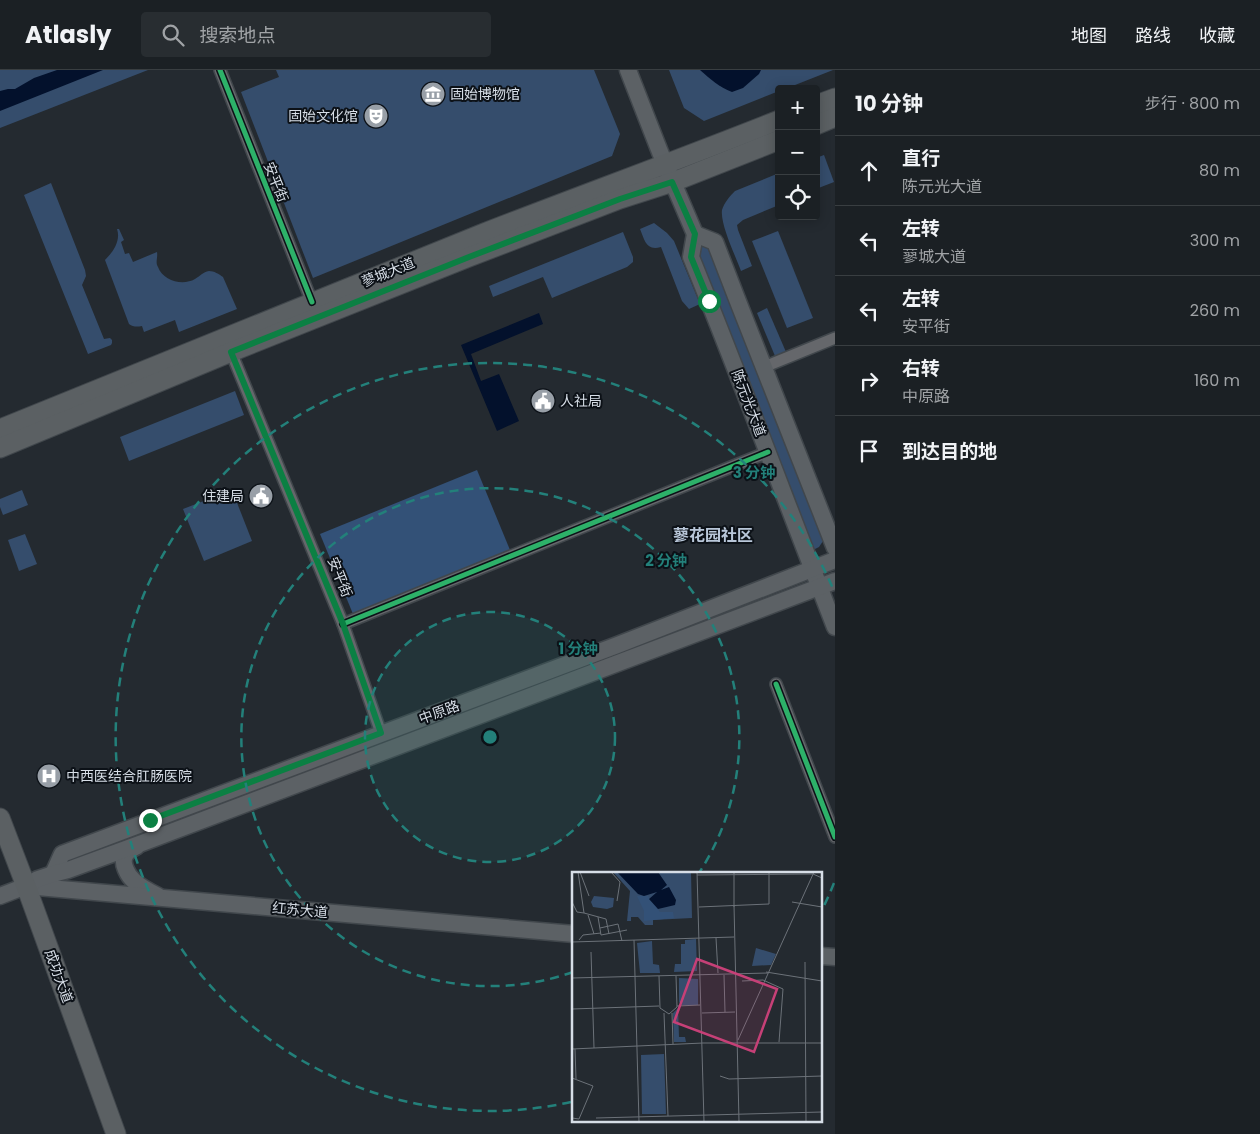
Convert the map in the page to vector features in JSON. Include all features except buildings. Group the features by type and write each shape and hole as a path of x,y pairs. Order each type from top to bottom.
{"main road":[{"path":"628,70 665,165 695,234"},
{"path":"820,104 835,98"},
{"path":"820,123 835,117"},
{"name":"蓼城大道","path":"0,429 484,233 775,122"},
{"name":"蓼城大道","path":"0,448 231,352 469,257 775,142"},
{"name":"陈元光大道","path":"835,548 715,242 695,234 691,257 835,627"},
{"name":"中原路","path":"53,874 62,854 835,560"},
{"name":"中原路","path":"0,896 38,879 142,843 835,581"},
{"name":"成功大道","path":"0,818 116,1134"},
{"path":"142,843 124,856 124,864 134,881 160,898"},
{"name":"红苏大道","path":"26,886 572,934"},
{"path":"822,956 835,957"}],"street":[{"name":"安平街","path":"220,70 312,302"},
{"path":"764,367 835,338"},
{"name":"安平街","path":"231,352 343,624 381,733"},
{"path":"343,624 768,452"},
{"path":"776,684 835,837"}],"shaded area":[{"path":"0,70 148,70 0,128"},
{"path":"57,70 103,70 0,111 0,91 15,89 34,78"},
{"path":"276,70 594,70 620,134 612,156 313,278 241,92 279,77"},
{"path":"669,70 833,70 795,85 775,85 775,93 704,121 684,108"},
{"path":"700,70 761,70 743,88 732,92 711,80"},
{"path":"824,155 834,182 820,187 820,175 820,156"},
{"path":"775,175 775,207 743,220 737,225 752,266 741,271 722,216 723,207 735,191"},
{"path":"51,183 85,270 86,276 82,285 104,339 110,338 112,340 111,345 88,354 24,195"},
{"path":"654,223 674,241 700,304 689,309 682,301 661,247 652,248 645,241 640,229"},
{"path":"117,229 119,229 124,240 121,242 125,254 129,253 133,262 157,252 157,265 164,276 169,279 179,282 190,281 209,271 223,277 237,309 179,332 175,320 144,332 142,326 132,326 129,324 105,260 117,242"},
{"path":"778,231 813,318 787,328 752,241"},
{"path":"623,232 633,257 633,262 627,267 552,298 543,277 493,297 489,286"},
{"path":"700,246 709,247 821,533 823,541 815,549 812,548 697,250"},
{"path":"767,308 786,352 775,356 757,313"},
{"path":"539,313 543,324 471,354 481,381 499,374 519,421 497,431 461,345"},
{"path":"235,391 244,415 129,461 120,437"},
{"path":"477,470 510,550 353,614 320,534"},
{"path":"22,490 28,505 3,515 0,499"},
{"path":"232,490 252,541 204,561 183,509"},
{"path":"25,534 37,564 19,571 8,540"}],"cycle path":[{"path":"220,70 312,302"},
{"path":"343,624 768,452"},
{"path":"776,684 835,837"}],"place":[{"name":"固始博物馆","path":"433,94"},
{"name":"固始文化馆","path":"376,116"},
{"name":"人社局","path":"543,401"},
{"name":"住建局","path":"261,496"},
{"name":"中西医结合肛肠医院","path":"49,776"}],"district":[{"name":"蓼花园社区","path":"713,535"}],"route":[{"path":"150,820 381,733 343,624 231,352 469,257 620,199 672,182 695,234 691,257 709,301"}]}
